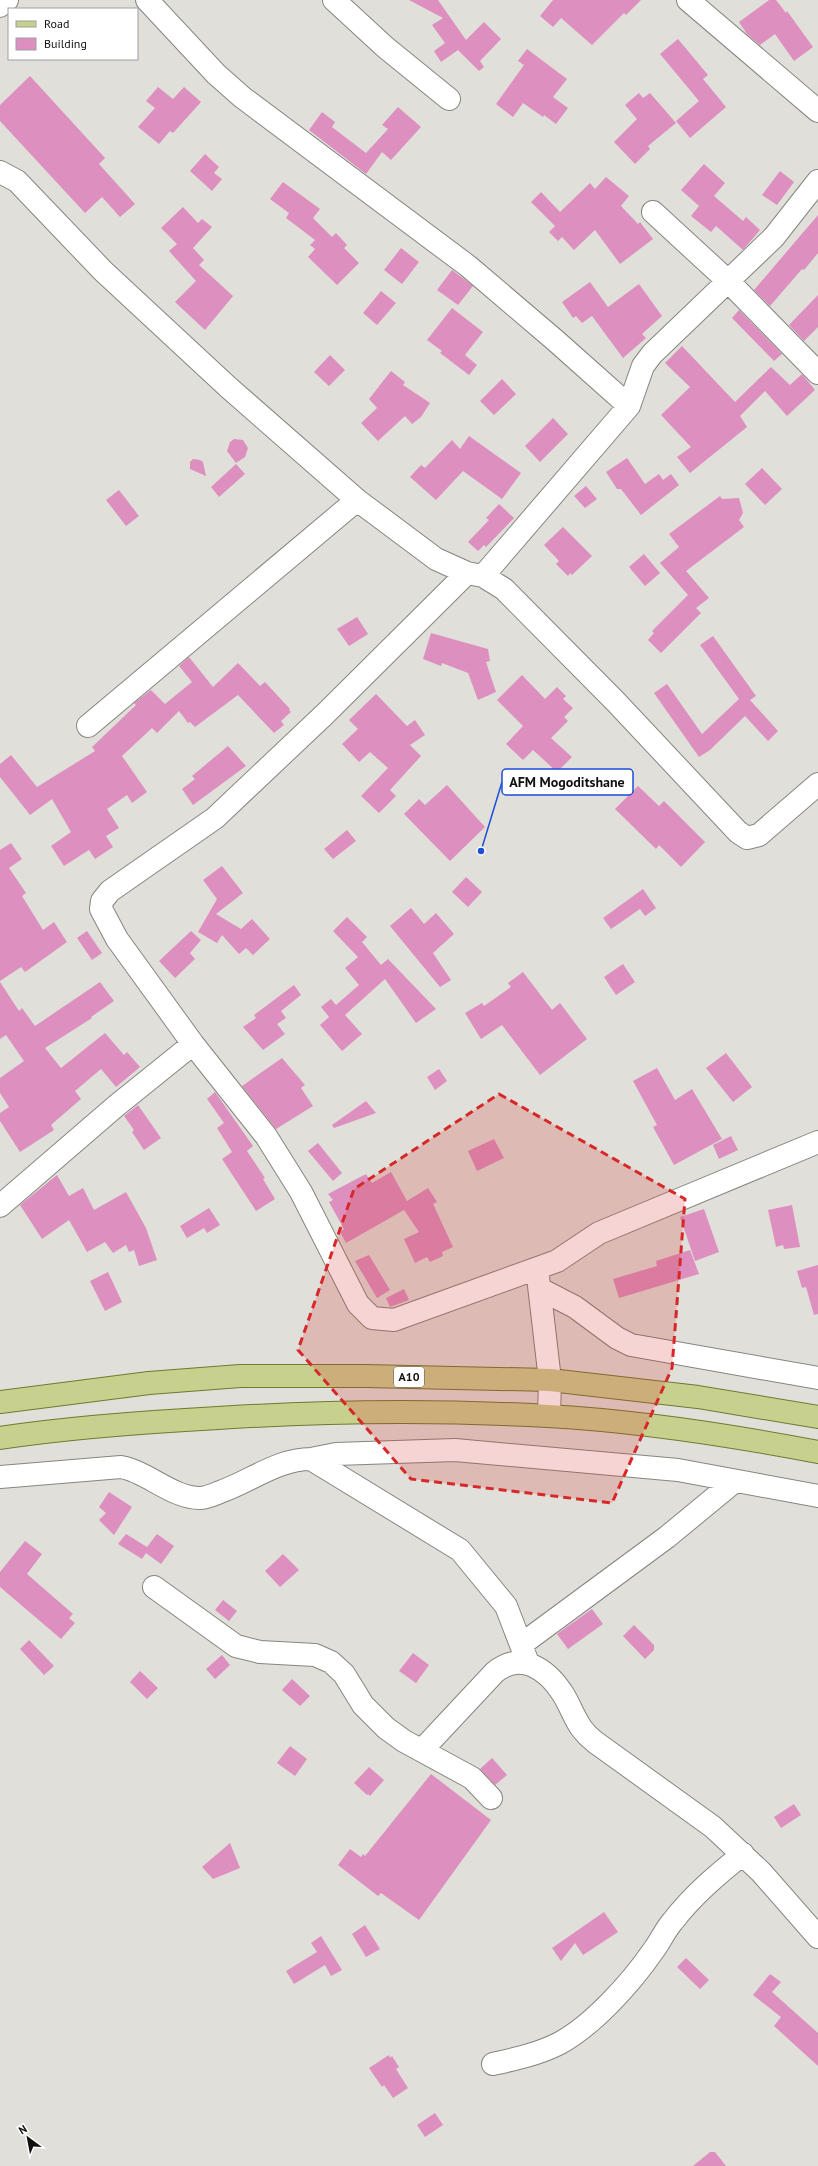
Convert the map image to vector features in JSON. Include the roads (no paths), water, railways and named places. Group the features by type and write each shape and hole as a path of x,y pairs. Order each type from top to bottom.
{"main road":[{"name":"A10","path":"0,1402 149,1383 240,1376 372,1376 550,1380 698,1397 818,1416"},
{"path":"0,1438 106,1426 277,1414 365,1412 549,1416 694,1431 818,1452"}],"street":[{"path":"0,6 7,0"},
{"path":"147,0 216,74 242,97 468,266 629,406"},
{"path":"334,0 385,47 449,99"},
{"path":"688,0 818,111"},
{"path":"0,172 17,181 103,271 228,387 356,500 436,559 475,574 504,589 616,702 743,835 748,838 759,835 818,784"},
{"path":"818,181 774,237 729,282 652,354 643,366 629,406 475,574 215,818 110,891 102,901 101,909 117,939 193,1044 266,1136 301,1192 358,1304 372,1318 394,1320 538,1279 556,1261 599,1233 818,1142"},
{"path":"653,212 729,282 818,373"},
{"path":"88,726 356,500"},
{"path":"0,1206 116,1106 193,1044"},
{"path":"538,1279 617,1338 631,1345 818,1378"},
{"path":"538,1279 550,1380 549,1416"},
{"path":"0,1477 121,1468 135,1470 164,1486 201,1498 241,1484 281,1464 295,1459 311,1459 336,1454 455,1450 648,1466 703,1474 818,1496"},
{"path":"311,1459 460,1550 506,1606 525,1654 553,1680 563,1694 582,1730 595,1742 713,1826 743,1854 818,1937"},
{"path":"422,1750 495,1672 505,1664 515,1662 735,1481"},
{"path":"154,1587 236,1646 260,1652 315,1655 331,1662 344,1674 363,1704 375,1718 392,1732 472,1778 491,1798"},
{"path":"493,2064 532,2054 560,2043 578,2031 603,2009 626,1984 652,1952 672,1921 700,1891 743,1854"}],"place":[{"name":"AFM Mogoditshane","path":"481,851"}]}
